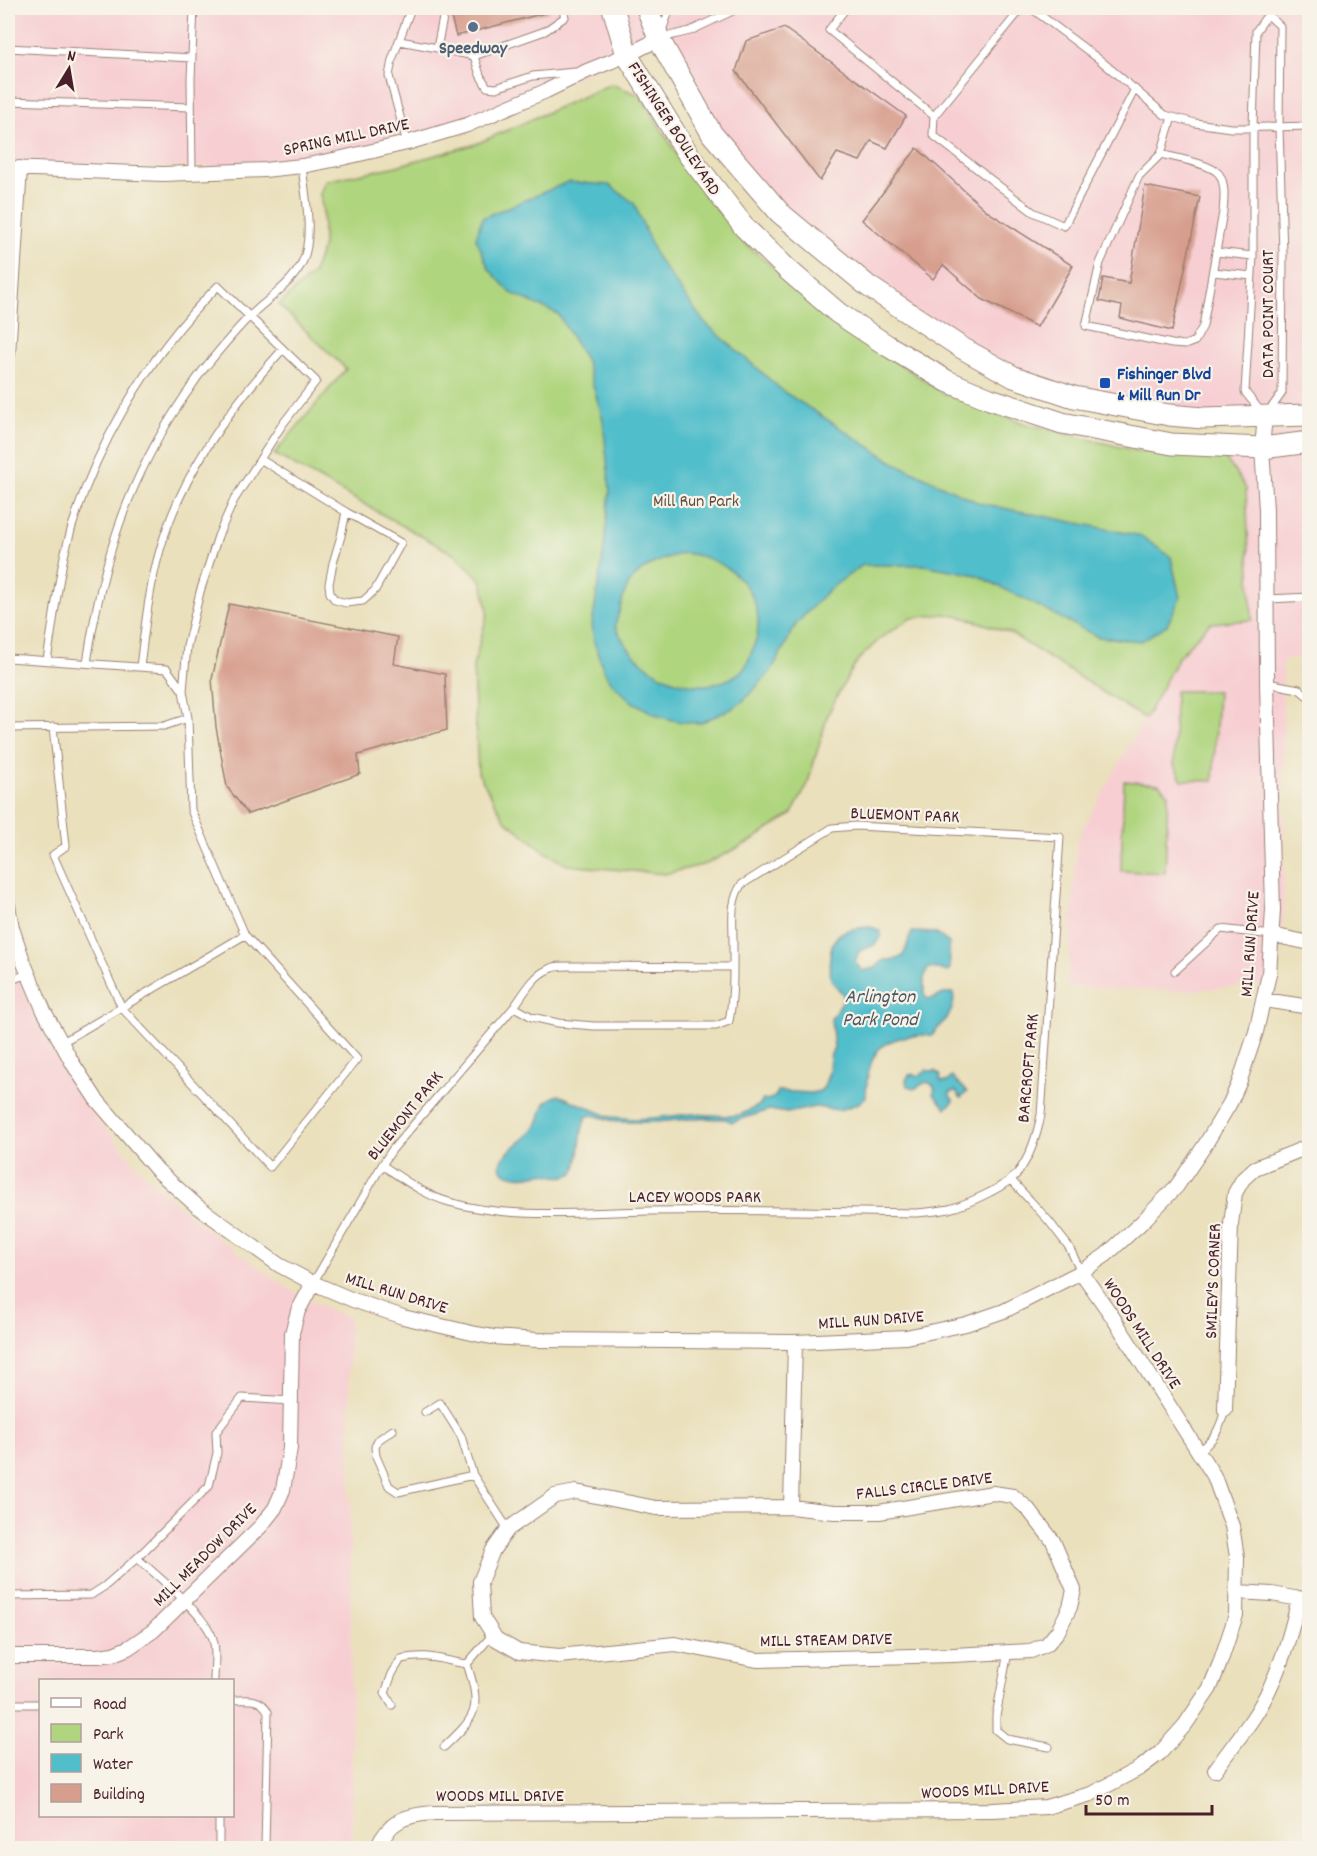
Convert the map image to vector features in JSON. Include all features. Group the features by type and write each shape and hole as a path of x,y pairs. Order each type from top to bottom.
{"main road":[{"name":"FISHINGER BOULEVARD","path":"613,8 627,55 688,154 745,228 788,270 838,313 888,346 947,381 990,399 1062,423 1172,444 1262,448 1310,442"},
{"name":"FISHINGER BOULEVARD","path":"647,8 659,39 712,134 780,213 868,286 962,348 1014,377 1074,397 1169,415 1203,418 1310,415"}],"street":[{"name":"SPRING MILL DRIVE","path":"14,168 162,174 264,170 302,166 406,143 467,125 546,92 659,39"},
{"path":"8,354 14,168"},
{"name":"MILL RUN DRIVE","path":"8,905 10,925 28,974 61,1043 96,1099 157,1170 197,1206 279,1265 353,1300 403,1317 492,1337 536,1340 795,1342 906,1337 937,1332 1004,1311 1081,1272 1106,1256 1177,1186 1230,1103 1256,1032 1264,1000 1272,935 1267,684 1268,599 1262,448 1265,416"},
{"path":"1272,935 1310,943"},
{"path":"1264,1000 1310,1007"},
{"name":"SMILEY'S CORNER","path":"1225,1410 1231,1224 1236,1193 1243,1179 1255,1168 1310,1146"},
{"name":"WOODS MILL DRIVE","path":"377,1848 388,1829 404,1818 423,1814 993,1810 1046,1807 1091,1794 1140,1768 1160,1753 1185,1725 1210,1688 1236,1615 1237,1557 1232,1526 1214,1476 1112,1316 1081,1272"},
{"name":"MILL MEADOW DRIVE","path":"8,1656 98,1656 113,1654 141,1641 153,1632 261,1526 275,1508 283,1490 290,1448 292,1333 298,1311 313,1283"},
{"path":"791,1507 795,1342"},
{"name":"FALLS CIRCLE DRIVE","path":"508,1529 555,1496 576,1492 656,1508 791,1507 834,1512 879,1512 993,1493 1013,1496 1028,1509 1053,1541 1062,1562"},
{"path":"493,1634 482,1617 480,1582 493,1550 508,1529"},
{"name":"MILL STREAM DRIVE","path":"493,1634 496,1639 519,1652 559,1656 675,1644 757,1660 1031,1651 1047,1644 1058,1631 1070,1607 1074,1590 1062,1562"},
{"path":"1215,1770 1254,1717 1276,1674 1304,1599 1237,1592"}],"lane":[{"path":"192,173 191,106 194,8"},
{"path":"406,143 389,76 392,60 411,8"},
{"path":"437,48 445,8"},
{"path":"399,41 474,56 545,31 565,17 562,8"},
{"path":"659,39 670,8"},
{"path":"659,39 690,31 739,8"},
{"path":"846,8 829,30 934,116"},
{"path":"1022,8 934,116 933,135 1034,212 1064,226 1135,89"},
{"path":"1031,8 1100,60 1165,115 1195,123 1230,128 1310,126"},
{"path":"1260,8 1268,14 1277,8"},
{"name":"DATA POINT COURT","path":"1268,14 1280,26 1279,127 1283,254 1282,393 1265,416 1245,392 1253,256 1256,31 1268,14"},
{"path":"8,48 192,58"},
{"path":"474,56 486,87 496,88 533,76 587,71"},
{"path":"8,101 191,106"},
{"path":"1161,154 1210,167 1218,173 1223,188 1223,212 1203,326 1195,341 1185,345 1086,326 1100,263 1135,183 1145,168 1161,154 1172,117"},
{"path":"87,663 92,628 111,545 139,474 156,441 206,365 250,316 289,280 301,264 308,242 302,166"},
{"path":"1216,252 1253,256"},
{"path":"1213,272 1252,276"},
{"path":"47,660 66,551 88,481 117,419 166,345 218,286 316,381 282,425 234,500 218,536 200,592 187,646 183,691 188,718 191,810 245,936 357,1059 270,1167 122,1008 53,855 66,846 54,727"},
{"path":"140,667 150,593 161,548 176,506 202,456 232,408 283,349"},
{"path":"260,459 401,543 375,590 363,601 346,603 335,600 330,593 329,584 346,512"},
{"path":"1268,599 1310,597"},
{"path":"8,658 167,669 183,691"},
{"path":"1267,684 1299,689 1310,699"},
{"path":"8,728 164,726 188,718"},
{"name":"BLUEMONT PARK","path":"514,1007 531,1017 558,1023 594,1026 716,1026 729,1021 733,1000 732,906 734,896 741,885 832,828 856,826 1060,837"},
{"name":"BARCROFT PARK","path":"1011,1180 1031,1151 1041,1115 1060,837"},
{"path":"1175,971 1221,929 1272,935"},
{"path":"61,1043 245,936"},
{"name":"BLUEMONT PARK","path":"313,1283 382,1165 538,976 554,967 733,967"},
{"path":"8,981 28,974"},
{"name":"LACEY WOODS PARK","path":"382,1165 429,1195 448,1202 509,1211 544,1212 917,1213 950,1209 1011,1180"},
{"path":"1011,1180 1069,1247 1081,1272"},
{"path":"8,1596 91,1595 105,1586 137,1558 209,1486 217,1453 216,1432 242,1398 291,1401"},
{"path":"425,1412 440,1403 461,1436 473,1474 508,1529"},
{"name":"SMILEY'S CORNER","path":"1199,1452 1219,1430 1225,1410"},
{"path":"393,1430 378,1440 375,1447 376,1456 389,1486 398,1492 473,1474"},
{"path":"137,1558 184,1601 199,1617 213,1638 214,1679"},
{"path":"467,1664 493,1634"},
{"path":"1008,1652 996,1716 996,1730 1007,1739 1049,1747"},
{"path":"392,1705 385,1693 401,1659 418,1655 467,1664"},
{"path":"444,1747 467,1725 474,1713 476,1690 467,1664"},
{"path":"234,1700 255,1700 265,1706 268,1712 265,1848"},
{"path":"8,1704 39,1704"},
{"path":"219,1817 219,1848"}],"shaded area":[{"path":"8,8 1309,8 1309,419 1203,418 1014,377 868,286 712,134 659,39 492,115 302,166 20,168 8,354"},
{"path":"1309,428 1309,656 1283,660 1284,910 1276,983 1185,991 1067,987 1077,839 1179,656 1211,623 1252,620 1246,489 1225,458 1276,433"},
{"path":"8,943 28,1001 53,1052 92,1113 145,1175 209,1231 274,1279 304,1298 349,1318 352,1848 8,1848"}],"green space":[{"name":"Mill Run Park","path":"611,84 640,95 687,170 748,246 844,327 945,394 1026,424 1137,451 1225,458 1246,488 1252,620 1210,623 1179,656 1145,719 1010,633 970,619 945,614 911,618 882,637 858,660 828,714 807,786 791,815 751,841 706,864 665,874 567,865 547,853 505,820 478,773 473,667 488,612 482,581 457,556 274,454 346,369 279,305 313,273 323,245 323,212 320,194 325,181 393,167 476,144"},
{"path":"1175,691 1218,691 1213,781 1182,780 1174,765"},
{"path":"1124,781 1159,784 1168,794 1165,873 1121,871"}],"water":[{"path":"568,182 609,185 634,203 656,256 703,321 784,392 893,462 979,503 1141,536 1171,557 1180,598 1167,625 1141,641 1098,637 977,575 924,565 863,565 828,590 797,623 771,671 743,701 733,708 700,723 681,722 661,717 631,701 612,683 604,671 594,642 592,625 610,491 603,420 586,361 558,314 511,293 489,269 476,238 482,218","holes":["683,553 701,556 733,572 744,584 753,599 758,615 757,632 748,661 737,674 718,683 693,685 665,677 640,661 630,650 615,625 625,592 629,584 642,571 666,558"]},
{"name":"Arlington Park Pond","path":"869,927 881,932 881,937 874,945 859,951 855,962 862,971 875,968 884,960 898,959 902,956 912,932 935,933 949,943 950,970 948,972 928,968 924,978 924,995 931,999 946,993 953,993 954,1000 948,1016 932,1035 901,1038 881,1047 874,1055 870,1066 866,1097 857,1104 839,1110 815,1107 787,1113 769,1110 732,1122 725,1119 699,1118 655,1122 616,1122 591,1115 586,1117 574,1173 563,1177 543,1173 520,1176 501,1170 500,1164 503,1158 538,1123 545,1103 559,1095 610,1117 634,1119 692,1114 740,1115 760,1105 763,1100 775,1097 777,1091 811,1093 820,1091 824,1087 829,1072 830,1057 834,1047 831,1019 844,996 831,978 829,966 831,948 842,933"},
{"path":"926,1070 935,1071 941,1076 942,1082 947,1082 952,1077 967,1092 961,1098 956,1091 950,1092 954,1101 946,1108 933,1094 935,1088 932,1084 926,1082 914,1089 907,1085 906,1080 909,1075 920,1076"}],"building":[{"name":"Speedway","path":"487,8 549,8 549,12 456,36 451,17"},
{"path":"784,28 906,116 887,148 871,141 860,161 837,153 820,181 736,71 746,41"},
{"path":"917,148 988,212 1073,266 1037,327 982,299 943,265 933,279 862,220"},
{"path":"1145,186 1200,197 1172,331 1120,318 1122,306 1099,301 1103,278 1129,283"},
{"path":"229,604 398,637 394,664 445,674 447,730 358,755 360,774 248,814 227,787 216,727 212,679"}],"place":[{"name":"Speedway","path":"473,27"},
{"name":"Fishinger Blvd & Mill Run Dr","path":"1105,383"}]}
